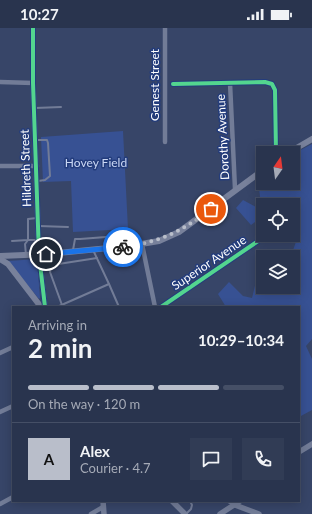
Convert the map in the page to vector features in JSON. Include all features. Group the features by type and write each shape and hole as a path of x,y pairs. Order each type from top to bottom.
{"main road":[{"path":"300,146 312,139"},
{"path":"0,257 93,250 159,241 179,232 256,175"},
{"path":"0,257 8,264 40,306"}],"street":[{"name":"Hildreth Street","path":"33,28 33,83 38,181 39,255 45,306"},
{"name":"Genest Street","path":"165,142 166,28"},
{"path":"0,82 33,83"},
{"path":"173,84 265,82 272,84 275,90 276,146"},
{"name":"Dorothy Avenue","path":"230,83 235,189"},
{"path":"0,166 37,166"},
{"name":"Superior Avenue","path":"163,306 259,242"},
{"path":"142,244 155,306"},
{"path":"0,353 12,347"},
{"path":"0,412 12,406"},
{"path":"300,451 312,444"},
{"path":"0,504 12,498"},
{"path":"173,502 185,514"},
{"path":"220,514 239,502"},
{"path":"91,514 103,504"},
{"path":"103,504 104,514"},
{"path":"235,505 259,514"}],"lane":[{"path":"34,108 61,107"},
{"path":"35,140 47,140 48,143 50,176 45,180 38,181"},
{"path":"26,256 25,244 28,240 28,219 38,218"},
{"path":"38,226 68,228"},
{"path":"73,251 75,240 80,238 119,236 125,240 126,246"},
{"path":"12,241 39,240"},
{"path":"93,250 119,306"},
{"path":"97,258 52,265 50,272 62,305 109,284"},
{"path":"228,502 235,505"},
{"path":"185,514 191,510 192,504"}],"green space":[{"name":"Hovey Field","path":"123,131 128,229 73,232 71,181 43,182 41,137"},
{"path":"312,144 312,339 306,346 312,359 312,410 300,416 300,306 225,306 218,294 229,282 243,296 252,298 256,281 256,294 300,294 300,250 293,250 296,242 300,242 300,198 260,198 259,190 300,190 300,150"},
{"path":"243,200 256,207 256,221 251,225 236,208"},
{"path":"37,259 40,298 39,299 8,261"}],"cycle path":[{"path":"33,28 33,83 39,255 45,306"},
{"path":"173,84 265,82 272,84 275,90 276,146"},
{"path":"162,306 257,242"}],"way so far":[{"path":"123,247 159,241 179,232 211,209"}],"route":[{"path":"46,254 123,247"}]}
